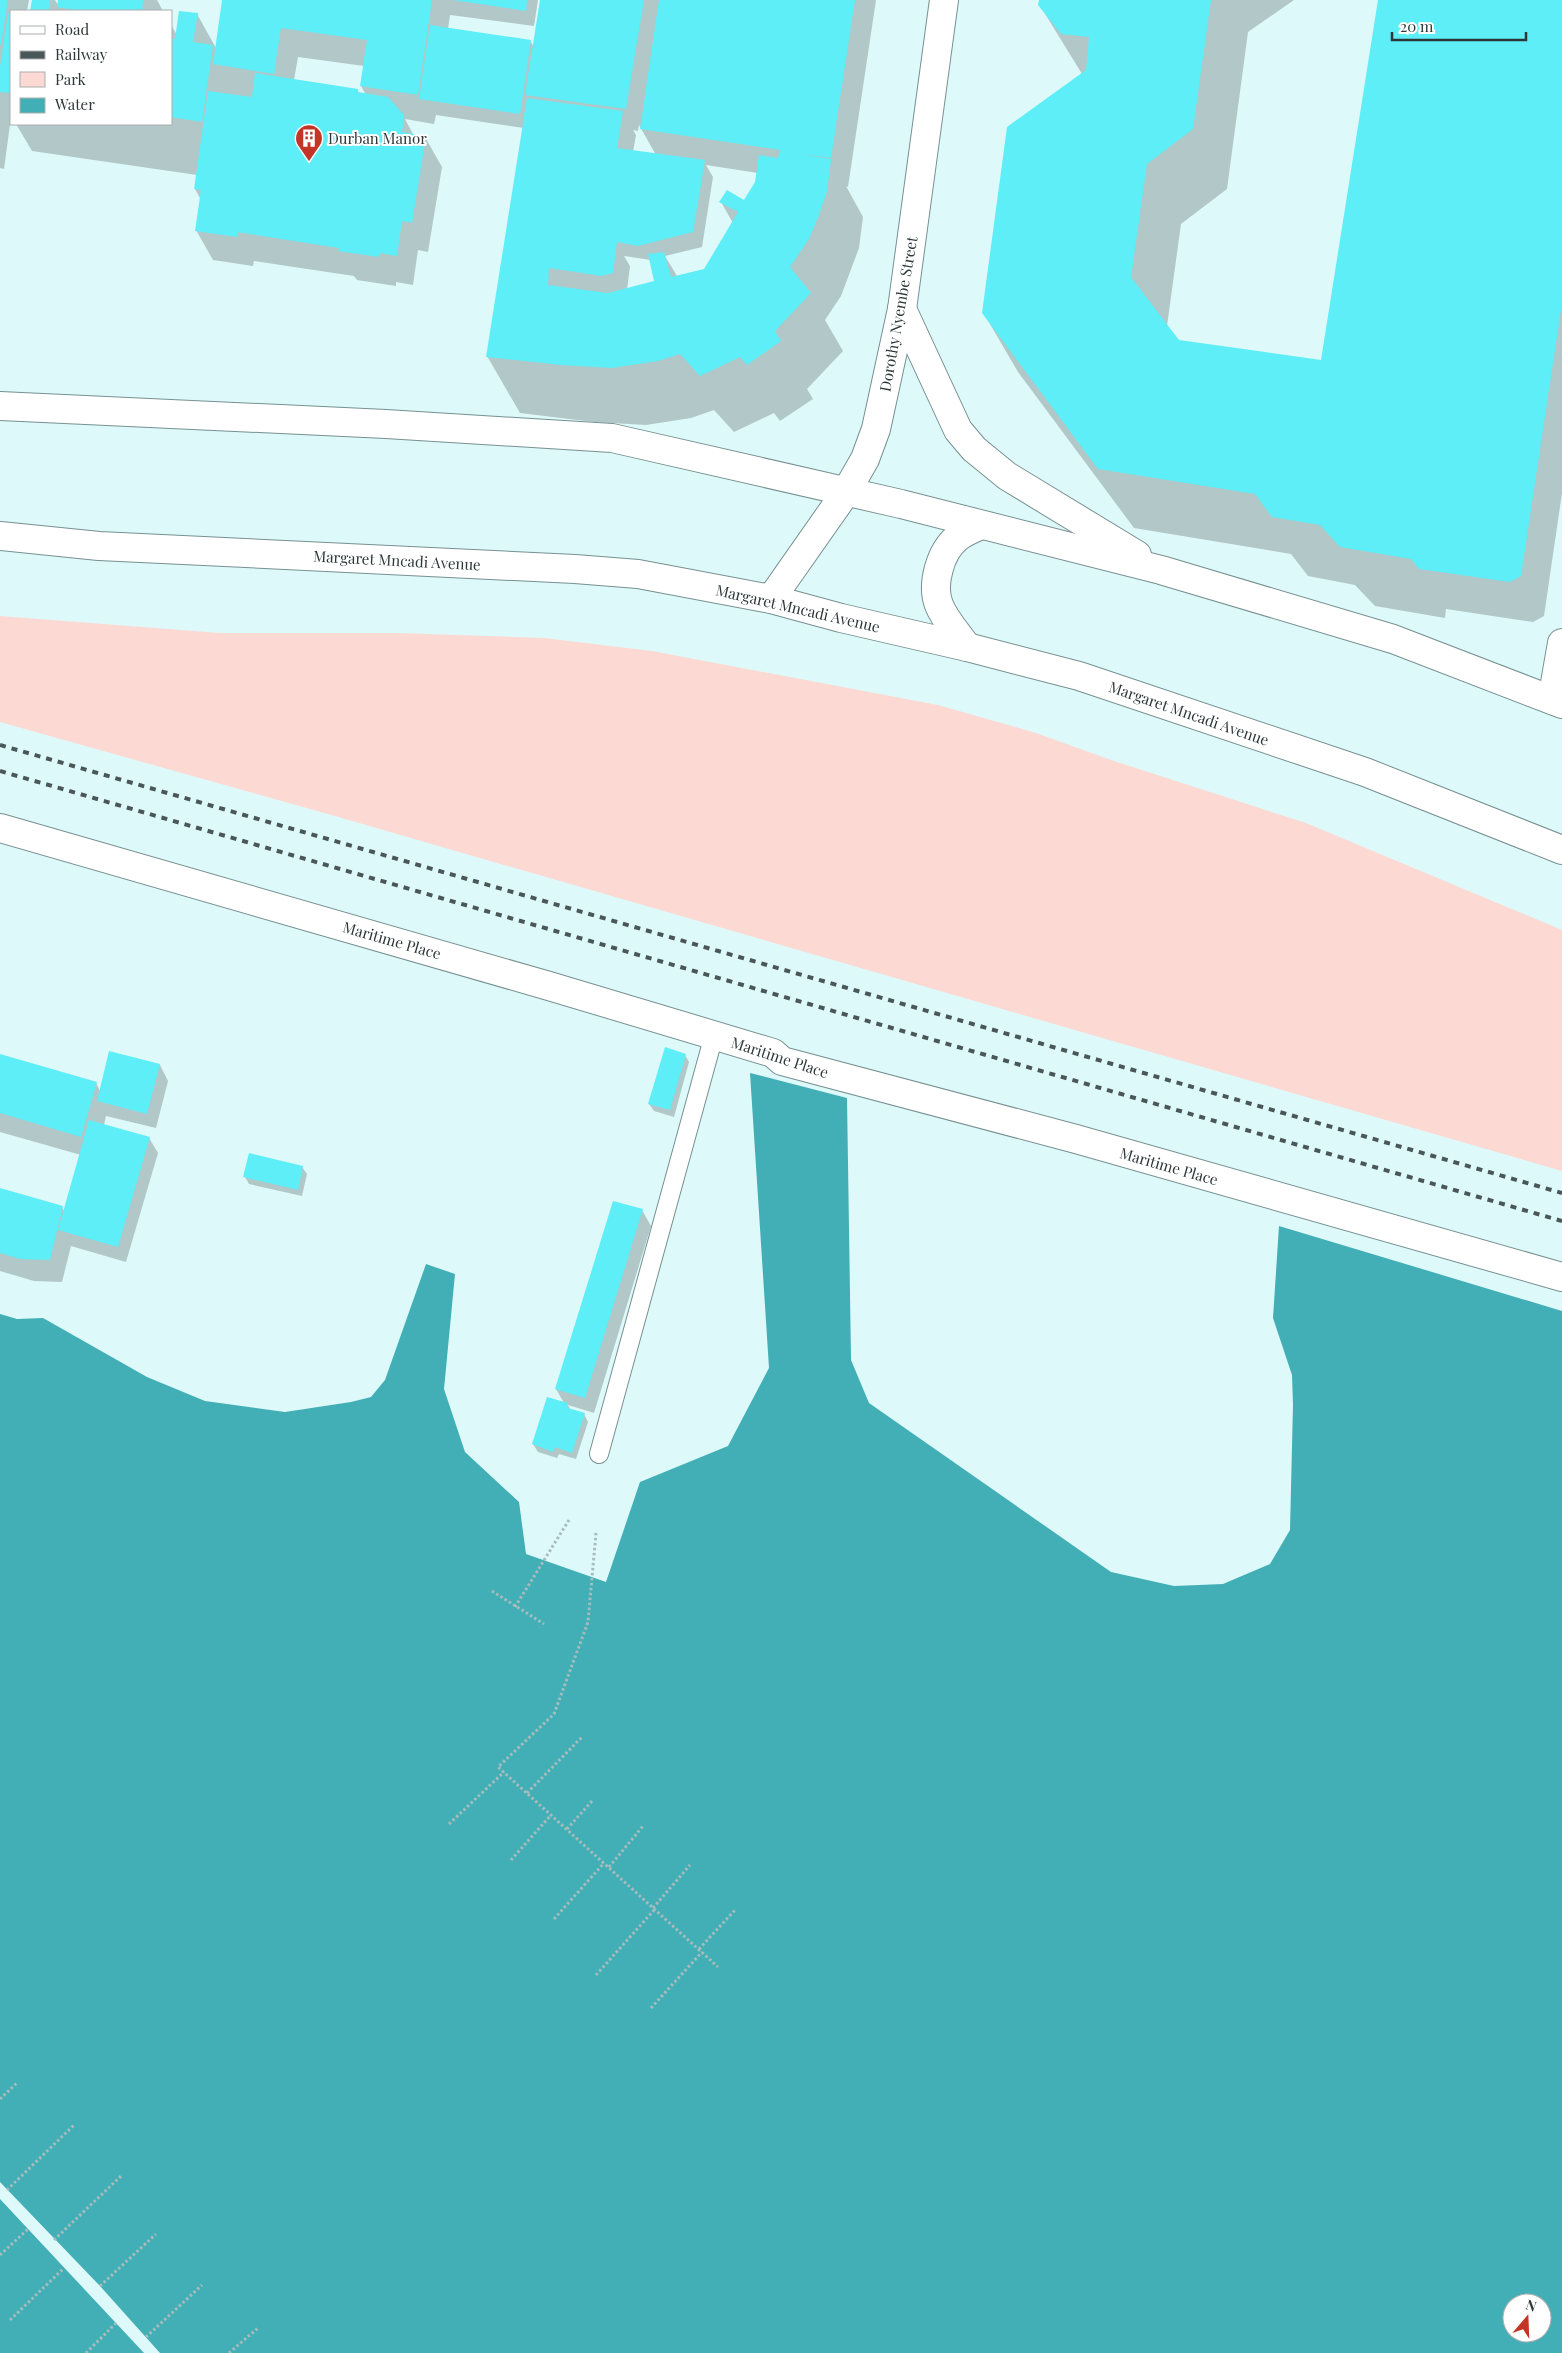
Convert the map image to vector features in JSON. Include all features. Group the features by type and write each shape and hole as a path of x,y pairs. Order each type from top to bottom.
{"main road":[{"name":"Dorothy Nyembe Street","path":"771,599 846,492 864,459 876,429 902,309 944,0"},
{"path":"902,309 958,430 974,449 1007,476 1161,570"},
{"path":"0,406 386,424 612,438 901,504 1161,570 1393,639 1557,702 1562,643"},
{"path":"967,646 943,613 938,603 936,588 942,561 951,545 957,538 981,525"},
{"name":"Margaret Mncadi Avenue","path":"0,536 99,546 575,569 638,574 771,599 891,630 967,646 1079,676 1365,772 1562,850"},
{"name":"Maritime Place","path":"0,828 714,1035 773,1053 782,1061 1095,1145 1562,1277"}],"lane":[{"path":"599,1454 714,1035"}],"path":[{"path":"515,1606 569,1520"},
{"path":"596,1533 588,1622 554,1714 498,1767 718,1967"},
{"path":"492,1591 544,1624"},
{"path":"526,1792 582,1737"},
{"path":"449,1824 504,1772"},
{"path":"567,1829 592,1801"},
{"path":"511,1860 551,1815"},
{"path":"608,1867 643,1826"},
{"path":"554,1919 604,1863"},
{"path":"596,1975 690,1865"},
{"path":"650,2008 735,1910"},
{"path":"0,2098 18,2082"},
{"path":"7,2190 74,2125"},
{"path":"54,2240 121,2176"},
{"path":"0,2256 28,2229"},
{"path":"100,2286 156,2234"},
{"path":"10,2320 64,2268"},
{"path":"146,2337 202,2285"},
{"path":"86,2353 117,2322"},
{"path":"229,2353 258,2328"}],"green space":[{"path":"0,616 220,633 398,633 544,638 652,651 938,705 1036,733 1114,761 1306,823 1562,930 1562,1171 335,816 0,722"}],"water":[{"path":"750,1073 847,1098 851,1360 869,1403 1111,1572 1174,1586 1223,1584 1270,1564 1290,1530 1292,1375 1273,1318 1279,1226 1562,1311 1562,2353 0,2353 0,1314 17,1319 43,1318 147,1377 205,1401 285,1412 371,1397 385,1380 426,1264 455,1274 444,1389 465,1452 519,1502 526,1554 606,1582 640,1482 728,1446 769,1368"}],"pier":[{"path":"0,2182 100,2286 160,2353 144,2353 0,2199"}],"building":[{"path":"0,0 8,0 1,45 0,45"},
{"path":"32,0 50,0 49,10 30,10"},
{"path":"58,0 143,0 142,10 74,10 57,7"},
{"path":"222,0 432,0 418,95 360,86 367,40 281,28 274,74 213,64"},
{"path":"453,0 527,0 526,11"},
{"path":"540,0 644,0 626,109 525,95"},
{"path":"659,0 855,0 831,158 795,153 831,159 827,191 819,215 809,239 790,267 811,293 775,331 781,341 747,365 740,357 700,376 680,354 658,361 612,368 486,357 527,98 623,111 617,148 705,160 693,232 638,246 617,242 613,273 602,276 549,268 548,285 608,293 654,281 648,254 664,252 671,277 704,269 738,212 719,202 727,190 744,200 755,182 759,155 778,158 780,150 640,129"},
{"path":"1039,0 1211,0 1193,129 1147,164 1131,277 1179,340 1321,360 1378,0 1562,0 1562,303 1521,576 1510,582 1419,569 1411,559 1340,547 1320,525 1272,517 1255,494 1098,469 982,313 1007,127 1086,70 1089,37 1061,34 1038,5"},
{"path":"179,11 198,13 193,42 213,45 202,122 172,117 172,38 175,39"},
{"path":"8,13 10,14 10,93 0,92 0,67"},
{"path":"430,25 531,40 520,114 419,99"},
{"name":"Durban Manor","path":"255,73 358,89 358,92 388,97 404,115 402,132 426,136 412,223 402,221 397,256 380,253 379,257 338,251 339,248 237,232 237,237 195,231 201,190 194,189 208,91 252,97"},
{"path":"665,1047 686,1054 670,1110 648,1104"},
{"path":"109,1051 160,1064 147,1114 97,1101"},
{"path":"0,1054 97,1082 81,1137 0,1113"},
{"path":"89,1120 150,1137 118,1247 58,1230"},
{"path":"249,1153 303,1166 298,1190 243,1177"},
{"path":"0,1188 63,1206 50,1260 20,1259 0,1253"},
{"path":"613,1201 643,1209 585,1398 555,1389"},
{"path":"547,1397 568,1403 568,1408 585,1413 572,1453 555,1447 553,1452 532,1444"}],"railway":[{"path":"0,745 1562,1193"},
{"path":"0,771 1562,1221"}],"place":[{"name":"Durban Manor","path":"309,162"}]}
